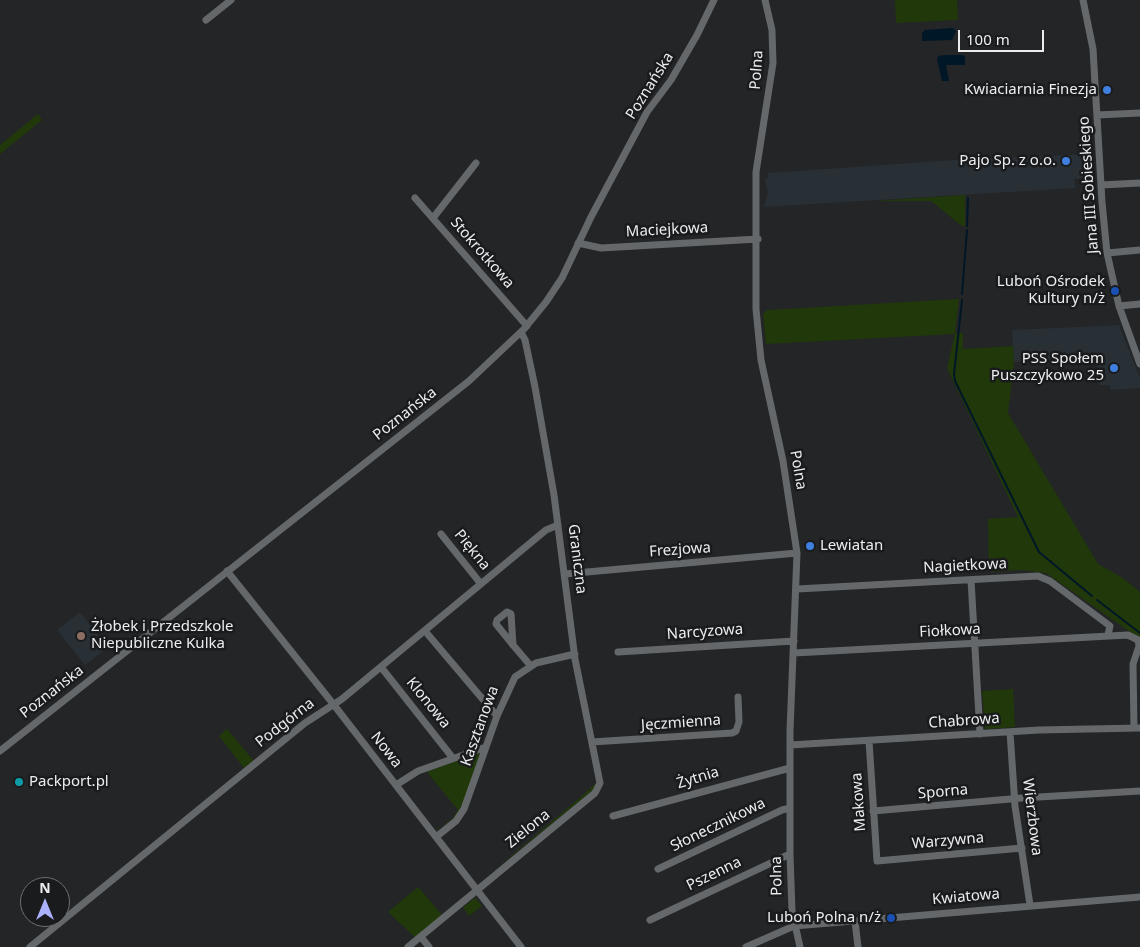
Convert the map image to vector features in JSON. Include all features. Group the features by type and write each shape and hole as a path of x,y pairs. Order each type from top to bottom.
{"street":[{"path":"206,20 231,0"},
{"name":"Poznańska","path":"0,751 469,381 527,326 556,288 647,112 675,73 714,0"},
{"name":"Polna","path":"765,0 772,30 773,64 757,168 758,239 756,299 758,340 783,461 797,553 790,745 790,854 794,926 800,947"},
{"name":"Jana III Sobieskiego","path":"1083,0 1093,44 1107,253 1119,306 1139,361"},
{"path":"1097,115 1140,113"},
{"path":"433,218 476,163"},
{"path":"1101,185 1140,183"},
{"name":"Stokrotkowa","path":"415,198 527,326"},
{"name":"Maciejkowa","path":"578,244 601,248 758,239"},
{"path":"1107,253 1140,250"},
{"path":"1119,306 1140,304"},
{"name":"Graniczna","path":"521,332 525,340 535,386 565,574 574,654 600,779 598,790"},
{"name":"Podgórna","path":"30,947 305,723 334,705 546,530 558,526"},
{"name":"Piękna","path":"440,534 481,584"},
{"name":"Frezjowa","path":"565,574 797,553"},
{"name":"Nowa","path":"227,571 334,705 521,947"},
{"name":"Nagietkowa","path":"796,589 1030,576 1044,577 1110,626 1108,635"},
{"path":"971,580 980,734"},
{"path":"425,631 497,716"},
{"name":"Fiołkowa","path":"794,653 1128,635 1138,640 1139,646 1133,664 1137,728"},
{"name":"Narcyzowa","path":"618,652 794,641"},
{"path":"513,645 530,665"},
{"name":"Kasztanowa","path":"436,837 462,813 497,716 512,682 530,665 574,654"},
{"name":"Klonowa","path":"381,667 452,757"},
{"name":"Jęczmienna","path":"592,742 732,733 738,727 738,697"},
{"name":"Chabrowa","path":"790,745 1010,732 1137,728"},
{"name":"Wierzbowa","path":"1010,732 1014,799 1030,905"},
{"name":"Makowa","path":"869,741 877,861"},
{"path":"396,785 418,771 452,757 486,747"},
{"name":"Żytnia","path":"614,816 790,768"},
{"name":"Zielona","path":"408,947 598,790"},
{"name":"Sporna","path":"873,811 1140,791"},
{"name":"Słonecznikowa","path":"658,869 775,813 790,808"},
{"name":"Warzywna","path":"877,861 1022,848"},
{"name":"Pszenna","path":"650,920 790,854"},
{"name":"Kwiatowa","path":"746,947 794,926 1140,897"},
{"path":"855,922 858,947"},
{"path":"421,937 429,947"}],"shaded area":[{"name":"Pajo Sp. z o.o.","path":"1093,154 1094,178 1074,179 1076,188 764,207 768,193 765,180 768,178 768,173 968,159"},
{"path":"1119,325 1140,378 1140,388 1110,390 1110,385 1099,385 1097,357 1014,362 1012,330"},
{"name":"Żłobek i Przedszkole Niepubliczne Kulka","path":"80,612 104,643 102,652 85,665 57,630"}],"green space":[{"path":"895,0 957,0 958,20 896,23"},
{"path":"38,114 42,120 0,154 0,145"},
{"path":"965,195 965,226 962,226 931,201 874,201"},
{"path":"959,299 955,333 963,333 963,349 1013,346 1014,362 1008,413 1098,564 1123,578 1140,592 1140,639 1046,573 1021,570 989,572 988,519 1018,517 947,368 955,334 766,344 763,314 767,310"},
{"path":"1013,689 1015,727 985,729 982,691"},
{"path":"227,729 254,761 244,768 219,736"},
{"path":"479,753 480,755 462,808 455,818 440,828 453,818 458,810 427,772 418,775"},
{"path":"597,778 598,782 593,790 486,877 582,796 596,783"},
{"path":"418,887 443,916 416,938 388,912"},
{"path":"475,898 482,906 469,916 463,907"}],"water":[{"path":"953,28 956,31 952,40 922,41 922,33 925,30"},
{"path":"963,55 965,57 965,65 946,65 949,81 942,81 937,59 938,56"}],"waterway":[{"path":"967,226 968,198"},
{"path":"962,294 967,230"},
{"path":"962,300 954,374 955,381 1039,552 1092,596"},
{"path":"1097,600 1140,633"}],"place":[{"name":"Kwiaciarnia Finezja","path":"1107,90"},
{"name":"Pajo Sp. z o.o.","path":"1066,161"},
{"name":"Luboń Ośrodek Kultury n/ż","path":"1115,291"},
{"name":"PSS Społem Puszczykowo 25","path":"1114,368"},
{"name":"Lewiatan","path":"810,546"},
{"name":"Żłobek i Przedszkole Niepubliczne Kulka","path":"81,636"},
{"name":"Packport.pl","path":"19,782"},
{"name":"Luboń Polna n/ż","path":"891,918"}]}
